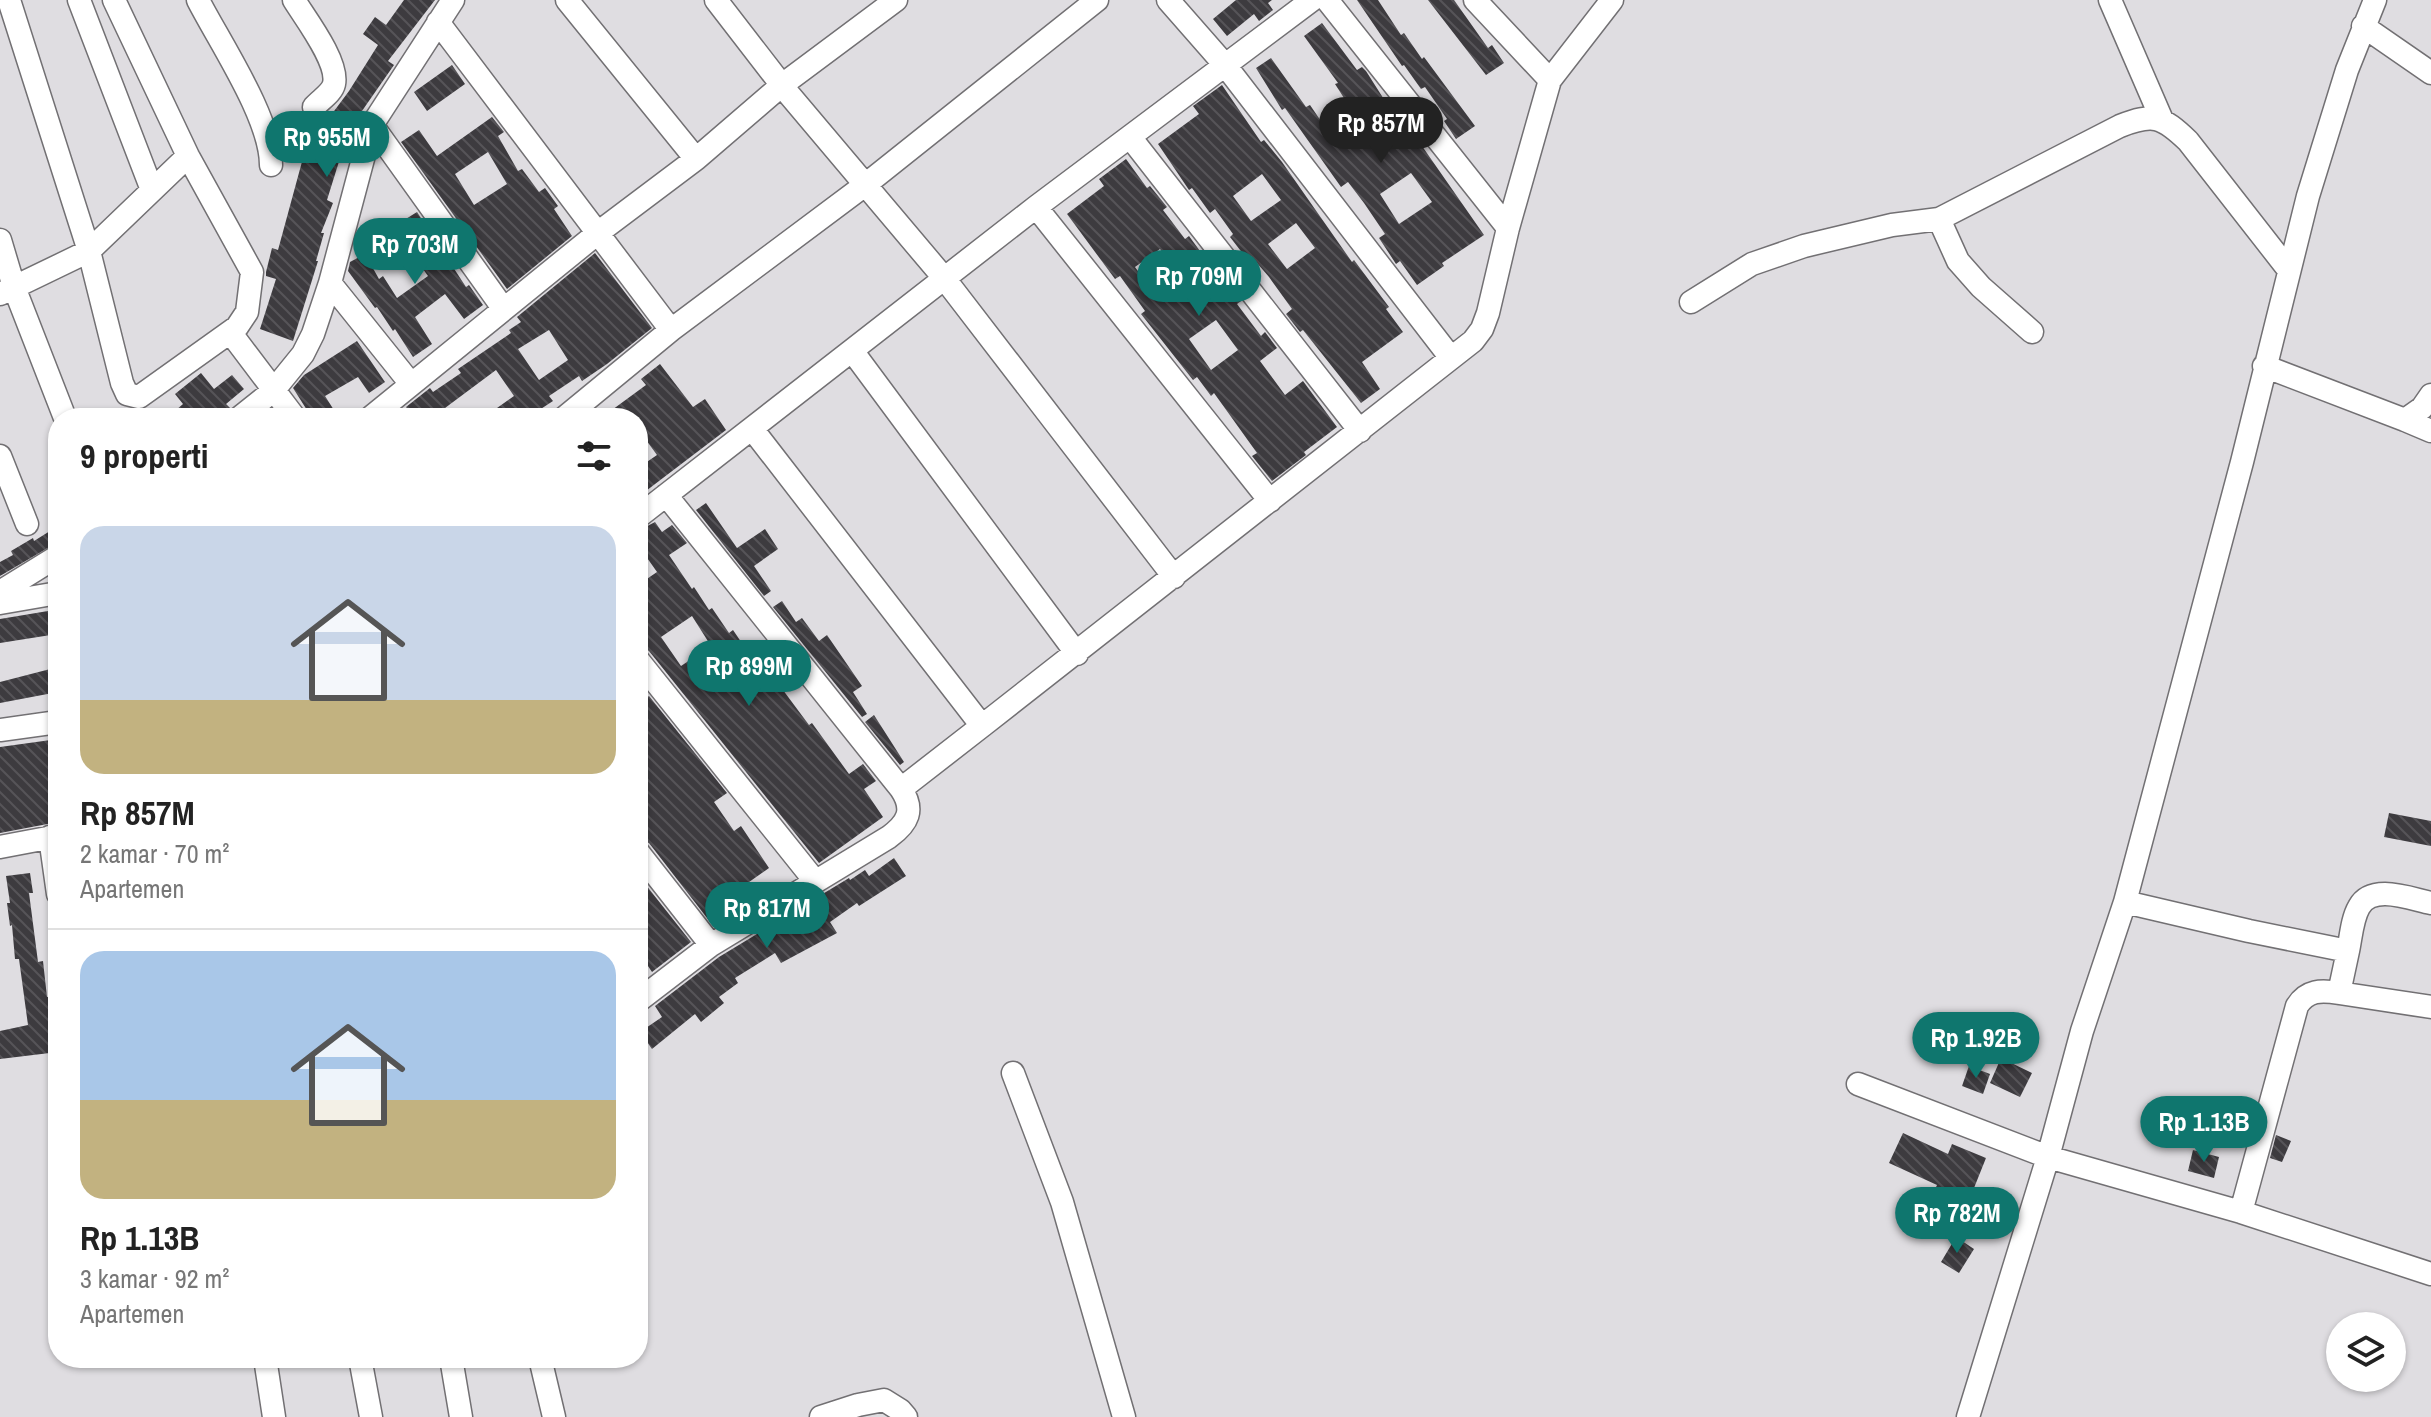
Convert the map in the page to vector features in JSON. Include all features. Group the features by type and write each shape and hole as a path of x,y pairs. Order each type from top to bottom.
{"street":[{"path":"9,0 89,251 122,383 127,394 133,397 144,394 237,327 247,312 252,272 188,156 114,0"},
{"path":"79,0 152,190"},
{"path":"198,0 263,122 271,151 271,165"},
{"path":"294,0 328,55 335,80 332,89 314,107"},
{"path":"252,408 273,391 303,354 313,334 330,283 372,125 453,0"},
{"path":"567,0 696,159"},
{"path":"716,0 782,85 944,278 1174,577"},
{"path":"382,408 503,308 696,159 782,85 896,0"},
{"path":"576,408 671,330 865,185 1097,0"},
{"path":"1168,0 1225,65 1451,358"},
{"path":"648,509 1036,207 1312,0"},
{"path":"1327,0 1508,228"},
{"path":"1475,0 1550,80"},
{"path":"901,789 1360,431 1482,329 1550,80 1612,0"},
{"path":"2110,0 2162,120"},
{"path":"1968,1417 2048,1157 2082,1031 2125,902 2321,151 2363,26 2375,0"},
{"path":"438,22 671,330"},
{"path":"2363,26 2431,73"},
{"path":"1691,302 1752,264 1804,246 1892,225 1939,219 2120,126 2147,116 2162,120 2188,141 2288,269"},
{"path":"372,125 503,308"},
{"path":"1130,137 1360,431"},
{"path":"7,290 89,251 188,156"},
{"path":"1036,207 1270,501"},
{"path":"1939,219 1958,261 1981,287 2032,332"},
{"path":"0,240 7,290 60,408"},
{"path":"330,283 411,384"},
{"path":"230,332 287,408"},
{"path":"853,352 1077,654"},
{"path":"2264,366 2431,431"},
{"path":"2405,420 2422,408 2431,395"},
{"path":"753,430 982,726"},
{"path":"0,456 27,524"},
{"path":"648,993 711,945 901,829 908,818 909,808 901,789 666,495"},
{"path":"0,592 48,562"},
{"path":"0,603 48,595"},
{"path":"648,672 815,881"},
{"path":"0,730 48,723"},
{"path":"0,847 48,837"},
{"path":"648,865 711,945"},
{"path":"2339,993 2360,903 2384,894 2431,903"},
{"path":"2125,902 2348,951"},
{"path":"2241,1212 2297,1006 2306,995 2313,992 2339,993 2431,1007"},
{"path":"1013,1073 1062,1202 1124,1417"},
{"path":"1858,1084 2048,1157 2241,1212 2431,1274"},
{"path":"267,1368 274,1417"},
{"path":"362,1368 371,1417"},
{"path":"453,1368 461,1417"},
{"path":"542,1368 554,1417"},
{"path":"821,1417 884,1400 906,1417"}],"building":[{"path":"404,0 435,0 388,61 394,65 339,144 346,139 327,200 333,203 321,233 324,233 318,261 293,341 260,329 276,279 266,276 272,248 278,250 303,158 312,161 320,130 378,45 363,34 375,17 386,25"},
{"path":"1236,0 1272,0 1268,3 1273,10 1259,21 1254,14 1227,36 1213,19"},
{"path":"1357,0 1378,0 1401,35 1404,33 1422,59 1424,57 1475,126 1456,139 1444,121 1447,119 1425,87 1421,89 1402,66"},
{"path":"1428,0 1454,0 1488,48 1492,45 1504,63 1486,75"},
{"path":"1322,23 1357,70 1362,67 1366,71 1392,112 1412,138 1415,136 1484,235 1442,263 1444,266 1417,285 1400,261 1396,264 1379,238 1385,234 1364,203 1348,182 1341,187 1285,108 1282,110 1256,68 1271,58 1306,107 1310,105 1325,127 1351,109 1335,84 1338,83 1304,36","holes":["1411,173 1432,202 1399,224 1380,194"]},
{"path":"452,65 465,84 427,111 414,92"},
{"path":"1222,85 1261,142 1264,140 1282,162 1352,262 1354,260 1389,307 1386,309 1403,332 1362,362 1380,389 1361,403 1303,330 1300,332 1286,314 1292,309 1269,277 1251,256 1247,259 1230,237 1233,234 1215,209 1210,213 1192,188 1189,190 1158,144 1199,114 1193,106","holes":["1262,174 1281,200 1251,221 1233,196","1296,223 1315,248 1287,269 1268,244"]},
{"path":"492,117 504,132 498,136 518,171 522,169 539,192 545,188 558,206 554,209 572,236 507,289 401,142 419,130 437,156","holes":["488,152 507,184 474,205 455,174"]},
{"path":"1126,159 1147,188 1150,186 1167,207 1163,210 1185,239 1189,236 1224,284 1241,301 1237,304 1261,336 1265,332 1277,348 1260,361 1285,395 1303,381 1337,427 1272,481 1252,456 1257,453 1214,393 1211,396 1197,377 1193,380 1141,314 1145,311 1120,276 1115,279 1067,214 1104,186 1099,179","holes":["1160,249 1181,276 1155,295 1135,267","1216,320 1238,350 1211,370 1189,339"]},
{"path":"417,212 466,287 469,285 483,305 464,319 445,294 415,317 432,344 413,357 395,329 393,331 348,271 350,262 365,254 379,279 383,276 397,298 428,276 393,227"},
{"path":"595,253 652,328 582,381 579,376 549,396 553,401 542,408 497,408 514,396 496,370 445,408 406,407 430,388 433,392 461,373 458,369 511,333 509,330 521,322 517,317","holes":["549,330 568,360 539,380 518,349"]},
{"path":"357,341 385,382 369,393 358,377 325,396 333,408 306,408 293,388 304,375"},
{"path":"660,364 693,407 705,399 726,430 648,489 648,461 657,455 648,443 648,408 615,408 646,385 641,379"},
{"path":"201,373 214,389 232,375 244,389 226,404 230,408 178,408 183,404 175,394"},
{"path":"706,503 737,548 765,529 778,549 754,566 771,591 764,596 696,510"},
{"path":"655,522 662,532 672,525 687,543 669,555 692,589 694,587 709,610 712,608 729,633 733,630 773,685 777,682 809,725 812,723 849,774 863,764 876,781 864,789 883,817 819,863 648,650 648,578 657,572 648,559 648,526","holes":["692,616 711,646 681,666 661,637"]},
{"path":"48,532 48,548 0,576 0,562 13,555 11,551 33,538 34,541"},
{"path":"782,601 796,622 802,618 819,641 827,635 862,686 853,692 867,714 862,717 773,607"},
{"path":"48,611 48,635 0,643 0,619"},
{"path":"48,670 48,694 0,703 0,682"},
{"path":"648,697 727,793 714,802 734,831 741,826 769,868 732,894 742,910 714,927 648,843"},
{"path":"874,715 904,762 900,765 865,722"},
{"path":"48,740 48,824 0,833 0,747"},
{"path":"2389,813 2431,821 2431,846 2384,837"},
{"path":"894,858 906,876 830,922 837,933 781,963 775,953 735,978 738,983 719,997 724,1003 701,1022 695,1014 652,1049 648,1043 648,1027 662,1017 655,1006 719,957 849,878 865,870 869,876"},
{"path":"30,873 33,893 29,893 38,962 43,961 48,997 48,1053 0,1059 0,1031 28,1025 19,959 15,959 10,926 6,876"},
{"path":"648,888 691,942 652,972 648,966"},
{"path":"2001,1058 2032,1073 2020,1097 1990,1083"},
{"path":"1969,1066 1990,1074 1983,1094 1962,1086"},
{"path":"1903,1133 1948,1154 1952,1144 1986,1158 1970,1198 1984,1205 1972,1232 1925,1211 1937,1185 1889,1163"},
{"path":"2276,1135 2291,1141 2282,1162 2270,1158"},
{"path":"2193,1150 2219,1157 2214,1178 2188,1171"},
{"path":"1956,1237 1974,1249 1959,1273 1941,1262"}]}
